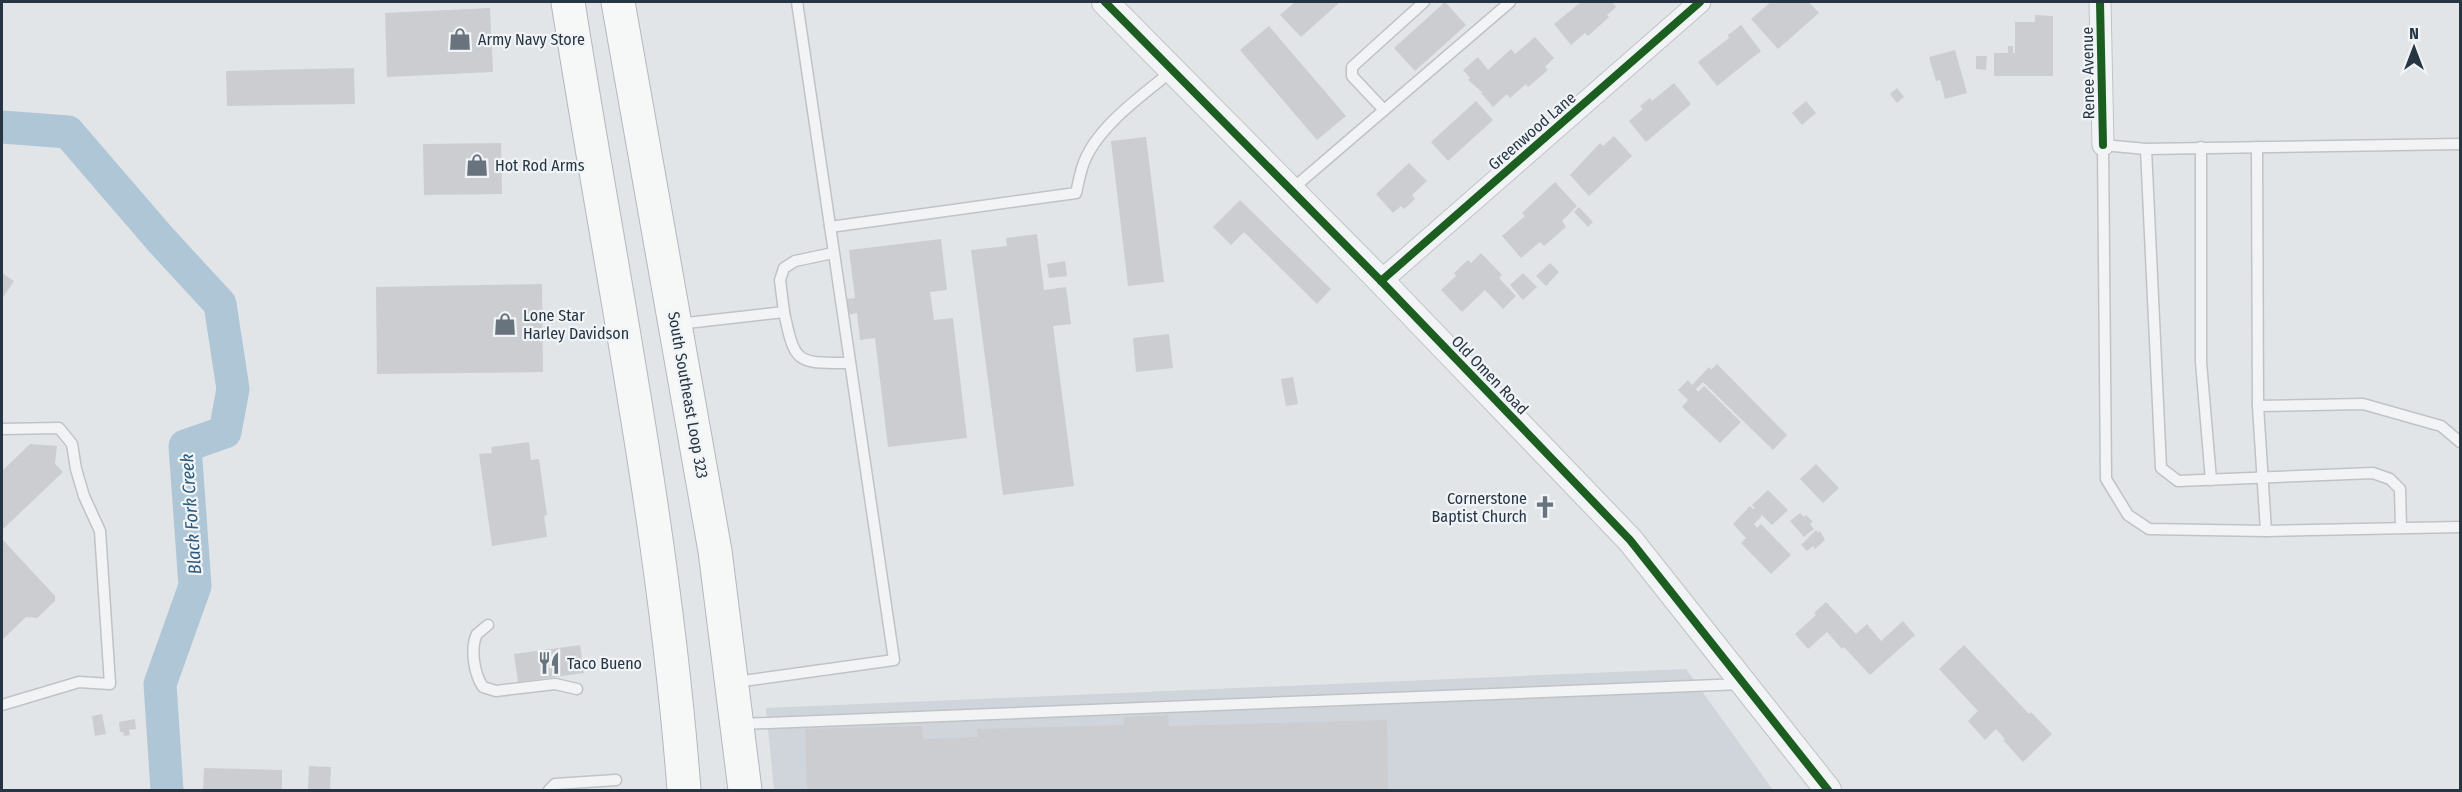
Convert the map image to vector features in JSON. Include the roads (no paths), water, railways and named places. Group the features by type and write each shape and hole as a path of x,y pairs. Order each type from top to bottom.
{"highway":[{"path":"568,2 659,553 684,790"},
{"name":"South Southeast Loop 323","path":"618,2 715,551 745,790"},
{"path":"608,242 660,234"}],"street":[{"name":"Old Omen Road","path":"1106,2 1381,281 1630,540 1828,790"},
{"name":"Greenwood Lane","path":"1381,281 1700,2"},
{"name":"Renee Avenue","path":"2100,2 2103,145"}],"lane":[{"path":"733,682 894,660 796,2"},
{"path":"1384,110 1352,76 1352,67 1362,55 1424,2"},
{"path":"1291,190 1510,2"},
{"path":"830,227 1076,193 1083,164 1094,143 1126,108 1173,70"},
{"path":"2460,144 2146,148 2103,145 2106,480 2128,515 2149,529 2266,531 2460,527"},
{"path":"2201,147 2201,362 2211,480"},
{"path":"2257,147 2258,406 2266,531"},
{"path":"2146,148 2161,468 2178,481 2373,473 2390,479 2400,489 2402,528"},
{"path":"834,253 795,261 784,268 780,280 784,312 791,347 801,358 817,363 850,363"},
{"path":"676,324 784,312"},
{"path":"2258,406 2363,404 2441,426 2460,442"},
{"path":"2,429 59,428 72,444 84,496 100,531 110,684 79,682 2,705"},
{"path":"488,625 477,634 474,649 477,674 483,687 496,692 555,684 577,689"},
{"path":"738,724 1744,684"},
{"path":"549,790 555,784 616,780"}],"waterway":[{"name":"Black Fork Creek","path":"2,127 68,132 161,240 220,304 233,389 225,432 185,446 195,586 160,684 167,790"}],"place":[{"name":"Army Navy Store","path":"460,39"},
{"name":"Hot Rod Arms","path":"477,165"},
{"name":"Lone Star Harley Davidson","path":"505,324"},
{"name":"Cornerstone Baptist Church","path":"1545,507"},
{"name":"Taco Bueno","path":"549,663"}]}
